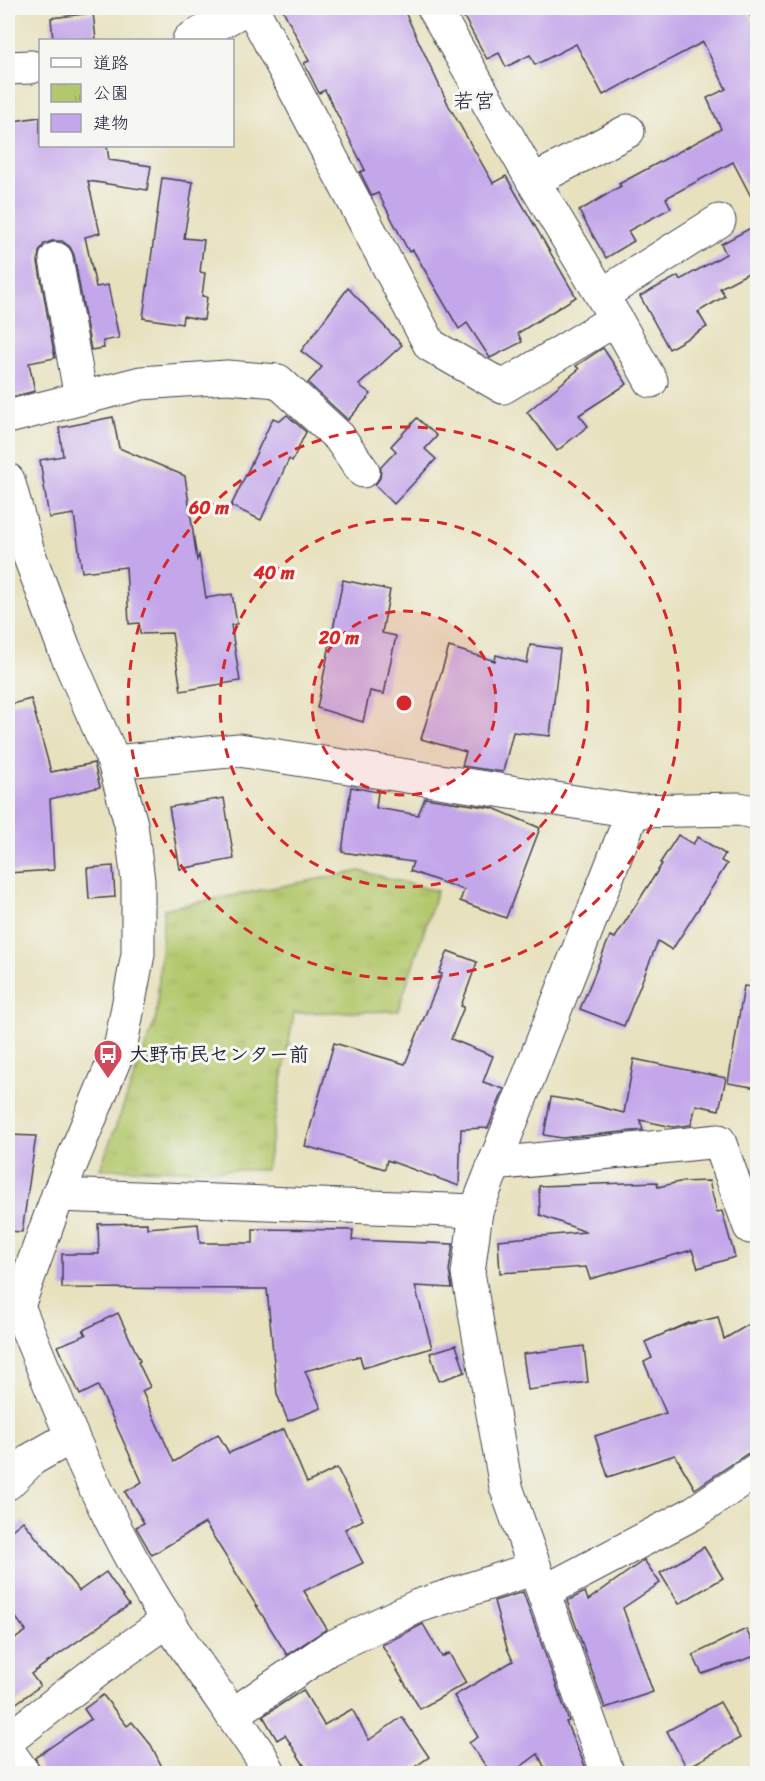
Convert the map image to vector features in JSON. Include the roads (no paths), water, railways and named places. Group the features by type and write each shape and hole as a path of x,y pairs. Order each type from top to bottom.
{"street":[{"path":"191,39 246,8"},
{"path":"252,8 430,345 503,387 719,221"},
{"path":"434,8 651,381"},
{"path":"533,181 628,130"},
{"path":"56,259 81,398"},
{"path":"8,417 141,383 227,377 278,381 339,437 363,471"},
{"path":"8,480 18,556 64,648 114,762 131,824 138,881 138,954 121,1044 13,1306 71,1437 109,1517 142,1578 270,1773"},
{"path":"114,762 239,750 633,811 739,809 758,813"},
{"path":"608,1773 506,1487 468,1273 476,1210 633,811"},
{"path":"494,1164 719,1141 750,1227"},
{"path":"58,1195 476,1210"},
{"path":"8,1484 32,1459 71,1437"},
{"path":"232,1715 328,1649 418,1606 539,1580 692,1514 758,1470"},
{"path":"8,1740 110,1661 169,1620"},
{"path":"8,1751 24,1773"}],"place":[{"name":"大野市民センター前","path":"108,1080"}],"district":[{"name":"若宮","path":"474,101"}]}
